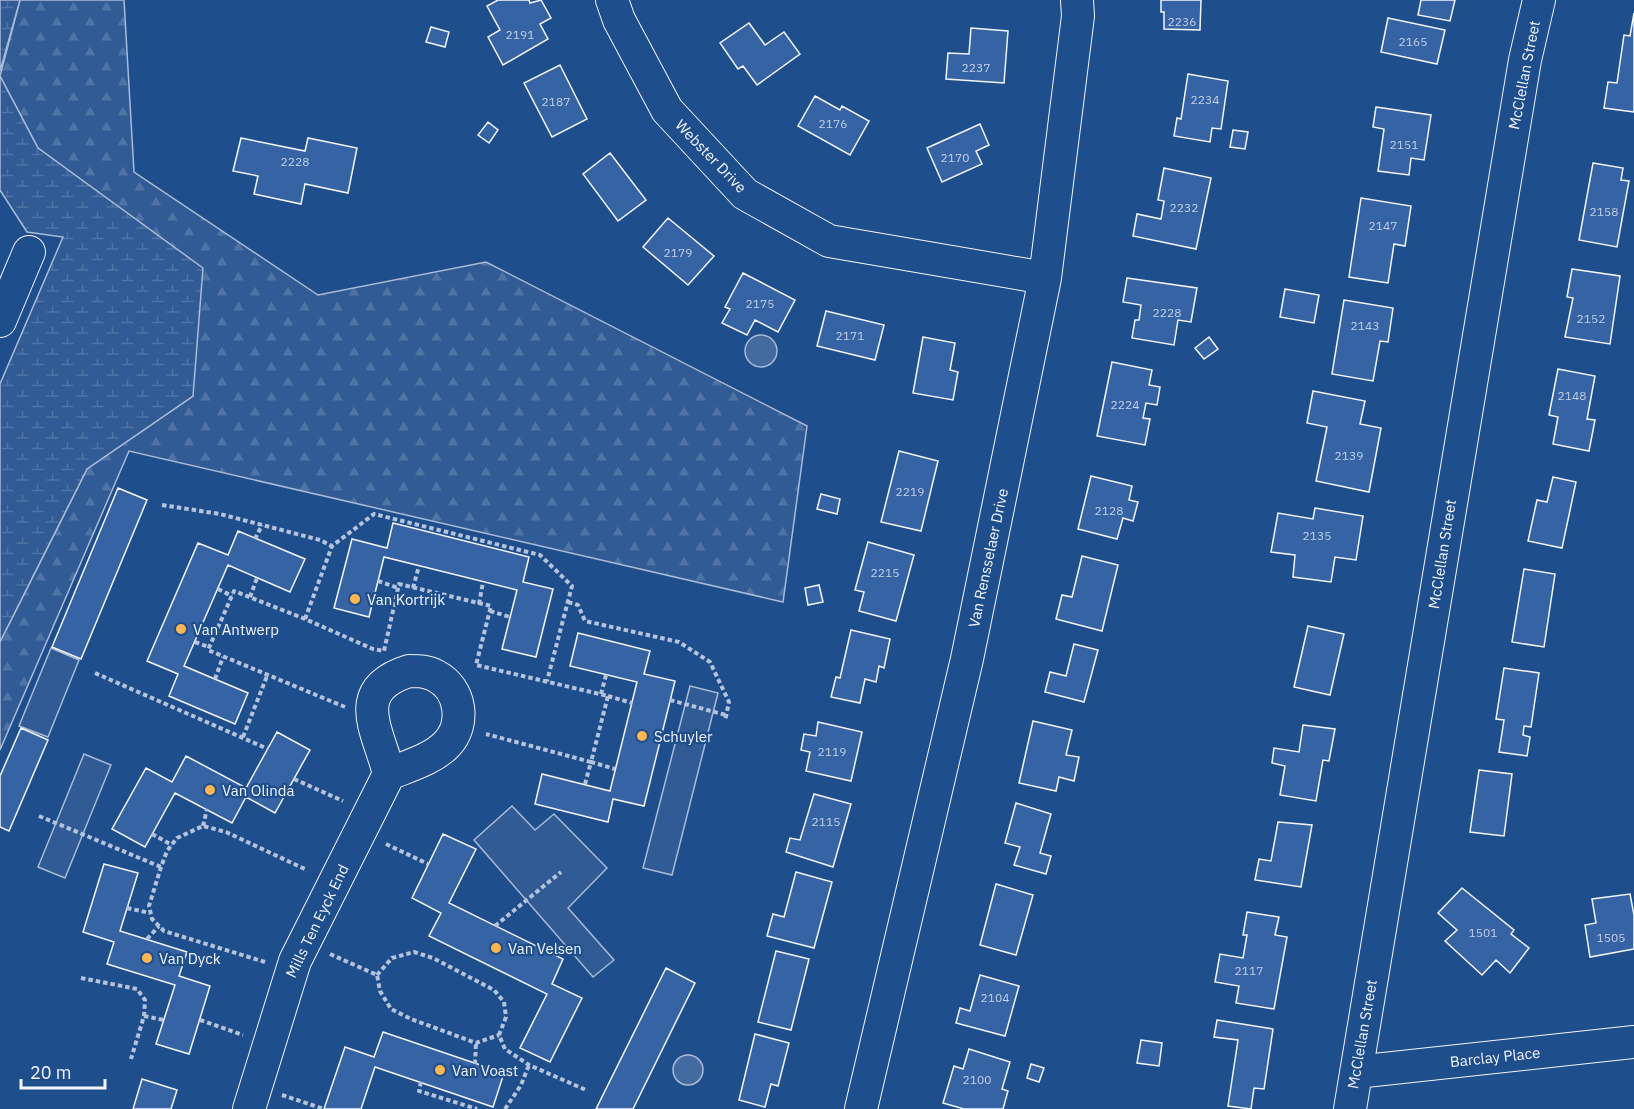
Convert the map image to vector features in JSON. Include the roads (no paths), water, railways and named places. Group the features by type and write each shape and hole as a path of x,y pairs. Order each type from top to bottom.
{"street":[{"name":"Webster Drive","path":"612,0 619,20 667,110 746,194 829,241 1045,278"},
{"name":"Van Rensselaer Drive","path":"861,1109 967,659 1045,278 1078,16 1077,0"},
{"name":"McClellan Street","path":"1350,1109 1525,60 1539,0"},
{"path":"0,321 29,252"},
{"name":"Mills Ten Eyck End","path":"249,1109 291,971 389,774"},
{"name":"Barclay Place","path":"1356,1072 1634,1042"}],"place":[{"name":"Van Kortrijk","path":"355,599"},
{"name":"Van Antwerp","path":"181,629"},
{"name":"Schuyler","path":"642,736"},
{"name":"Van Olinda","path":"210,790"},
{"name":"Van Velsen","path":"496,948"},
{"name":"Van Dyck","path":"147,958"},
{"name":"Van Voast","path":"440,1070"}]}
